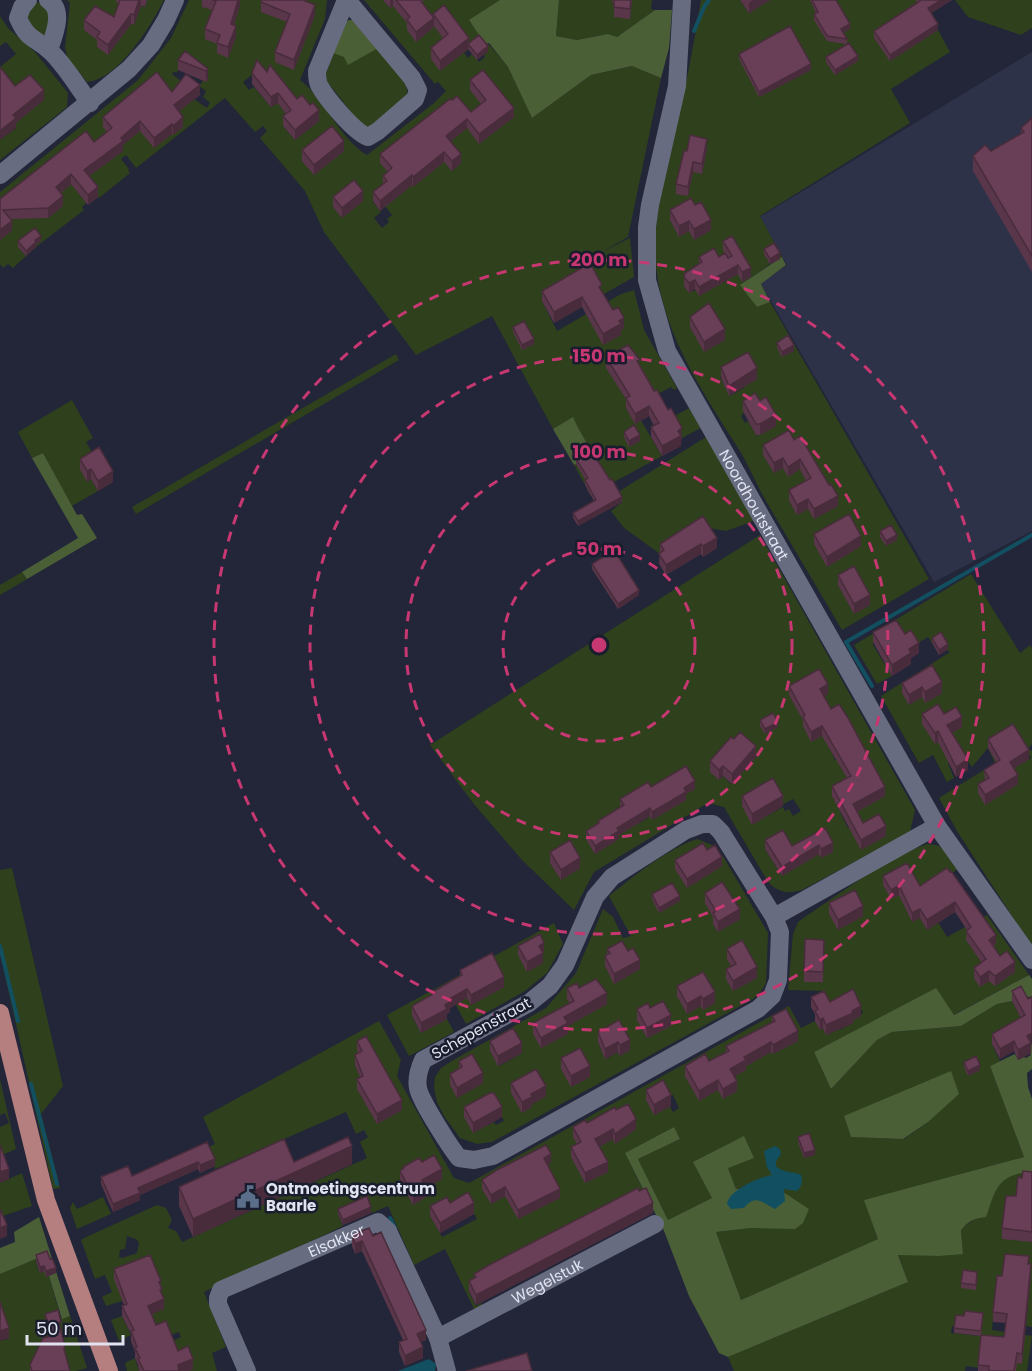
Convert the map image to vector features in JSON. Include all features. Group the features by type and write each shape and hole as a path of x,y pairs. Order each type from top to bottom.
{"main road":[{"path":"0,1012 46,1200 109,1371"}],"street":[{"path":"28,0 22,7 18,18 23,29 32,39 49,50 90,103"},
{"path":"48,0 57,8 57,20 49,50"},
{"path":"0,175 129,69 151,45 166,21 175,0"},
{"path":"346,0 412,78 418,90 415,99 368,137 361,135 333,104 319,85 317,78 346,0"},
{"name":"Noordhoutstraat","path":"682,0 677,86 647,227 647,280 667,351 937,826 1032,960"},
{"name":"Schepenstraat","path":"702,824 713,824 721,832 774,917 780,932 778,980 772,996 758,1010 493,1156 474,1160 459,1158 450,1148 418,1089 418,1072 423,1060 529,1003 550,986 565,964 595,897 612,877 686,830 702,824"},
{"path":"774,917 937,826"},
{"name":"Elsakker","path":"247,1371 218,1304 222,1290 378,1222 388,1231 438,1338 447,1371"},
{"name":"Wegelstuk","path":"438,1338 655,1224"}],"shaded area":[{"path":"1032,52 1032,531 934,582 761,284 787,265 760,217"},
{"path":"775,1146 780,1149 781,1154 776,1161 776,1166 781,1170 801,1175 800,1187 797,1191 784,1189 785,1201 775,1209 756,1200 748,1203 744,1208 731,1209 727,1204 729,1199 739,1189 760,1178 772,1175 767,1167 764,1151"},
{"path":"429,1359 436,1364 435,1371 398,1371"}],"green space":[{"path":"67,0 117,0 145,7 147,0 164,0 151,24 122,62 99,79 87,82 67,57 65,47 70,3"},
{"path":"189,0 204,0 216,12 235,20 240,5 224,0 327,0 325,19 300,80 318,98 348,139 367,155 446,91 438,82 435,84 364,0 383,0 390,8 397,2 411,0 500,0 469,21 508,67 532,118 591,75 633,66 661,78 628,237 602,252 630,238 634,277 602,295 542,301 557,331 621,294 634,290 644,330 677,388 674,390 671,387 652,397 636,412 662,456 590,495 587,489 588,483 585,485 574,465 576,464 579,468 592,455 573,418 553,429 492,316 416,355 324,232 305,191 260,138 267,131 263,126 255,132 225,98 136,168 126,155 121,159 130,173 99,198 89,187 86,203 82,207 84,210 36,247 19,248 26,256 13,268 8,264 3,268 0,264 0,240 12,230 0,216 0,192 138,80 171,38","holes":["479,41 488,51 479,62 472,54 468,58 464,53","185,62 205,78 199,86 206,91 203,97 210,103 207,108 191,97 186,85 172,74 174,71 176,73","257,71 283,100 271,107 254,87 249,90 243,82","319,121 295,140 283,126","378,197 392,215 387,219 389,222 382,228 374,218 381,212 373,202"]},
{"path":"500,0 559,0 556,36 577,40 608,34 617,37 655,10 672,10 669,48 661,78 632,66 591,75 532,118 508,67 489,43 485,44 469,20"},
{"path":"559,0 612,0 630,19 632,0 652,0 651,9 655,10 617,37 608,34 577,40 556,36"},
{"path":"701,0 740,0 749,13 770,0 916,0 938,30 950,52 891,89 910,123 760,216 782,257 780,259 774,248 765,254 770,264 741,285 757,307 770,302 929,579 842,630 766,501 742,454 695,377 671,327 662,301 655,246 657,218 686,84","holes":["689,279 727,281 690,292 684,286 685,281","728,372 745,387 730,396 720,377","743,411 776,426 757,436 748,421 745,423 741,416"]},
{"path":"955,0 1032,0 1032,28 1021,35 968,17"},
{"path":"38,2 50,9 48,42 33,32 26,12"},
{"path":"0,16 8,28 35,52 68,93 67,107 0,160 0,140 16,128 0,86 0,67 16,54 6,42 0,46"},
{"path":"353,20 405,82 408,95 370,128 362,126 325,76 343,28"},
{"path":"353,20 378,48 348,65 344,57 333,53 346,22"},
{"path":"782,257 786,265 761,284 770,302 757,307 740,285"},
{"path":"396,354 399,360 136,514 132,507"},
{"path":"72,400 93,438 86,442 96,459 87,481 91,479 98,491 72,506 43,453 32,458 18,432"},
{"path":"689,408 701,428 682,438 671,418"},
{"path":"573,417 592,455 574,465 553,429"},
{"path":"706,437 754,521 726,531 703,527 660,554 624,528 611,511 622,502 618,492"},
{"path":"43,453 77,515 82,514 97,538 27,579 22,572 78,538 32,458"},
{"path":"760,535 915,810 910,832 802,890 788,892 768,882 724,807 708,803 594,872 574,910 522,860 473,803 430,745","holes":["854,738 840,758 835,760 831,751","740,743 731,784 723,776 719,780","648,790 648,818 632,827","749,798 782,805 793,799 801,811 793,816 789,809 785,811 783,807 752,824 741,802","850,807 857,823 848,828 840,812","765,849 799,865 782,876"]},
{"path":"22,572 27,579 0,595 0,585"},
{"path":"971,574 1020,653 1030,645 1032,648 1032,744 1028,749 1032,751 1032,947 957,831 939,798 995,763 988,748 972,767 967,760 948,763 954,778 947,782 933,755 919,763 881,696 950,652 932,643 928,637 918,643 873,642 892,676 877,684 854,645","holes":["932,675 926,702 922,697 909,705","1024,747 1031,758 1019,765 1008,767 989,787"]},
{"path":"697,839 715,846 768,933 766,983 762,990 753,999 492,1142 477,1144 460,1138 437,1102 435,1077 441,1068 546,1008 576,973 603,909 613,917 623,938 631,936 609,896 651,864","holes":["599,1045 629,1050 620,1056 618,1052 606,1059","490,1051 521,1054 499,1066","493,1101 504,1121 486,1126"]},
{"path":"927,844 939,846 949,854 958,869 927,889 938,922 947,937 987,915 1029,975 953,1015 936,989 814,1052 831,1089 877,1040 892,1032 961,1026 997,1004 1012,1001 1026,1027 992,1044 1000,1061 990,1066 1024,1157 865,1200 878,1239 741,1300 716,1232 751,1228 756,1188 736,1189 728,1168 743,1136 712,1198 668,1220 638,1159 680,1139 674,1127 625,1153 647,1198 469,1292 476,1306 481,1303 483,1307 475,1311 445,1249 414,1265 388,1206 372,1213 367,1202 338,1214 343,1226 204,1292 226,1347 212,1353 217,1371 188,1371 166,1344 181,1337 179,1332 170,1335 154,1332 122,1301 106,1306 102,1297 112,1292 105,1275 95,1279 81,1240 86,1237 157,1205 166,1208 172,1220 168,1228 176,1231 182,1242 367,1158 360,1142 368,1137 364,1130 356,1134 346,1112 215,1169 207,1148 215,1144 203,1117 379,1021 401,1060 397,1076 454,1178 469,1183 789,1006 801,1028 815,1021 820,1029 838,1028 839,1030 853,1023 852,1021 863,1013 860,1007 830,1017 823,991 788,990 793,934 798,922 806,916 880,867","holes":["673,1095 679,1108 673,1112 670,1106 654,1115 667,1098","844,1116 928,1122 904,1139 851,1137","483,1189 515,1195 505,1196 491,1204","468,1203 477,1219 442,1237 431,1216","127,1236 136,1239 139,1243 137,1253 122,1258 119,1257 120,1250 125,1249"]},
{"path":"12,868 63,1086 41,1114 60,1188 53,1189 0,953 0,870"},
{"path":"554,923 563,944 547,973 525,991 466,1024 449,992 412,1016 421,1033 447,1019 454,1032 409,1056 387,1015"},
{"path":"1029,975 1032,979 1032,996 1021,996 1012,1001 997,1004 961,1026 892,1032 877,1040 831,1089 814,1052 936,988 954,1015"},
{"path":"1032,1044 1032,1069 1027,1073 1032,1099 1032,1172 1005,1179 996,1191 986,1217 972,1220 961,1230 963,1254 898,1255 908,1282 728,1357 719,1353 689,1296 664,1231 625,1153 674,1127 680,1139 638,1159 668,1220 712,1198 693,1162 744,1136 754,1158 728,1168 736,1189 780,1190 809,1209 803,1223 795,1229 751,1228 716,1232 741,1300 878,1239 864,1200 1024,1157 990,1066 1015,1054 1018,1060 1026,1058 1031,1055 1027,1047"},
{"path":"951,1071 959,1094 928,1122 903,1139 851,1137 844,1116"},
{"path":"0,1079 16,1149 0,1156 0,1127 9,1123 5,1113 0,1115"},
{"path":"1032,1172 1002,1238 1032,1242 1032,1327 1026,1326 1028,1305 1004,1301 994,1308 992,1330 1032,1336 1027,1371 980,1371 980,1368 966,1366 965,1371 734,1371 728,1357 908,1282 898,1254 939,1256 963,1253 961,1230 979,1215 1004,1180 1020,1173","holes":["965,1316 983,1319 980,1336 951,1333 952,1326 955,1326"]},
{"path":"22,1173 32,1206 0,1217 0,1183"},
{"path":"103,1197 111,1214 77,1229 70,1208 73,1202 77,1209"},
{"path":"39,1217 70,1316 62,1319 49,1276 40,1257 0,1274 0,1248 15,1242 14,1232"},
{"path":"35,1258 39,1271 44,1270 49,1276 61,1318 70,1316 87,1368 76,1371 0,1371 0,1341 8,1339 0,1312 0,1274"},
{"path":"122,1316 131,1335 119,1341 111,1320"},
{"path":"135,1358 139,1371 127,1371 125,1363"}],"building":[{"path":"120,0 139,0 134,15 131,14 108,45 97,37 100,32 84,20 95,6 114,17"},
{"path":"212,0 238,0 231,24 236,26 228,47 217,43 220,35 205,29 216,1"},
{"path":"262,0 303,0 315,5 294,60 275,52 290,14 261,2"},
{"path":"396,0 420,0 434,18 416,32 407,20 410,17"},
{"path":"614,0 631,0 630,9 614,7"},
{"path":"812,0 836,0 850,24 841,29 847,39 827,36 814,14 818,12"},
{"path":"920,0 941,0 928,8 938,24 890,55 874,31"},
{"path":"444,5 469,38 440,61 431,48 448,34 433,14"},
{"path":"790,26 811,64 759,92 739,54"},
{"path":"479,35 488,46 477,55 468,44"},
{"path":"849,43 858,56 835,70 826,57"},
{"path":"185,51 208,69 206,71 178,60"},
{"path":"257,60 267,72 270,65 297,99 302,95 310,105 313,103 319,110 295,130 283,116 291,110 278,93 271,97 252,73"},
{"path":"0,67 15,86 30,75 44,90 13,115 16,118 0,131"},
{"path":"483,70 514,108 479,134 467,119 446,136 461,154 452,161 444,152 380,201 373,192 387,181 383,176 392,168 380,154 450,99 457,96 471,112 486,100 470,80"},
{"path":"157,72 172,92 186,74 200,85 174,105 183,117 154,138 140,121 121,138 123,141 84,170 98,187 88,195 71,174 56,187 63,196 48,208 3,210 12,221 0,230 0,199 86,131 94,142 112,128 103,117"},
{"path":"1032,118 1032,256 973,156 985,145 991,151 1024,132 1021,128"},
{"path":"332,126 344,141 314,165 302,150"},
{"path":"690,135 707,139 702,164 693,162 688,187 676,184"},
{"path":"354,180 363,191 342,208 333,197"},
{"path":"691,198 695,205 701,202 711,220 694,229 689,221 679,226 670,210"},
{"path":"35,228 41,236 26,251 18,241"},
{"path":"732,236 751,268 742,272 738,265 699,287 695,280 689,283 684,277 685,273 702,262 699,257 714,248 719,257 725,253 728,258 732,256 723,241"},
{"path":"774,243 780,253 770,259 764,249"},
{"path":"590,263 602,285 599,287 613,310 618,307 624,318 619,321 621,324 603,334 582,297 554,312 542,291"},
{"path":"709,303 725,329 704,342 690,317"},
{"path":"524,321 534,339 522,345 513,327"},
{"path":"788,335 794,345 782,352 777,343"},
{"path":"628,345 640,360 637,361 654,391 657,390 668,410 671,408 682,428 678,431 681,436 662,446 651,427 659,423 649,406 635,414 626,398 630,396 606,357"},
{"path":"748,352 757,368 729,386 721,367"},
{"path":"755,393 760,401 766,397 776,415 760,424 756,424 743,401"},
{"path":"634,425 640,435 629,441 624,432"},
{"path":"789,430 794,440 800,436 838,496 814,509 808,499 797,505 789,490 811,478 800,459 788,467 783,458 774,463 763,445"},
{"path":"99,447 113,471 98,481 91,469 87,471 80,459"},
{"path":"591,450 622,497 578,521 573,513 596,500 585,480 588,478 576,459"},
{"path":"849,514 861,536 827,557 814,534"},
{"path":"703,516 717,538 703,546 701,544 666,565 659,554 664,550 660,544"},
{"path":"891,525 897,535 886,541 880,531"},
{"path":"614,550 639,590 618,604 592,564"},
{"path":"854,566 870,595 854,604 838,575"},
{"path":"896,620 905,634 911,630 919,643 909,649 911,653 892,665 873,632"},
{"path":"941,632 948,644 939,650 932,638"},
{"path":"932,665 942,682 925,692 922,687 909,695 902,683"},
{"path":"819,669 828,684 820,689 831,709 839,704 885,787 853,804 863,823 879,814 886,826 861,840 832,786 851,776 822,726 811,732 803,717 805,715 789,686"},
{"path":"938,704 944,714 956,707 962,717 947,725 968,759 956,767 938,731 935,733 922,714"},
{"path":"773,713 778,722 765,729 760,720"},
{"path":"1013,724 1029,750 1010,762 1018,775 985,795 978,784 989,778 984,770 1000,760 988,739"},
{"path":"740,732 756,746 732,774 723,766 719,770 710,761 731,737 734,739"},
{"path":"686,766 695,781 684,788 686,792 652,812 650,808 617,828 619,831 595,846 586,831 624,805 620,799 648,782 651,787"},
{"path":"773,778 783,796 752,814 742,796"},
{"path":"825,828 833,843 821,849 819,845 782,867 765,840 783,830 792,846"},
{"path":"570,840 580,858 561,870 550,852"},
{"path":"703,843 707,850 715,845 722,857 687,879 675,860"},
{"path":"907,863 920,886 947,868 951,871 996,935 989,940 1000,956 1007,951 1015,962 995,976 989,971 980,977 974,968 986,959 966,931 971,927 955,902 927,920 920,909 912,913 899,885 891,890 883,876"},
{"path":"722,882 740,909 718,922 713,913 716,911 705,893"},
{"path":"672,883 680,896 659,908 652,894"},
{"path":"855,890 863,906 838,920 829,903"},
{"path":"540,934 544,943 539,946 543,953 527,962 518,946"},
{"path":"805,939 824,940 823,972 804,971"},
{"path":"742,940 757,967 733,981 726,969 736,964 727,949"},
{"path":"622,941 628,951 633,948 640,960 614,974 605,956 610,953 607,949"},
{"path":"492,953 504,977 471,995 467,989 449,999 450,1002 445,1005 447,1009 421,1023 412,1006 462,975 460,970"},
{"path":"703,972 715,992 703,999 701,996 687,1004 677,986"},
{"path":"596,979 607,993 564,1017 568,1023 541,1038 533,1023 574,1001 567,988 577,983 579,988"},
{"path":"1021,986 1028,999 1032,997 1032,1033 1027,1036 1031,1043 1018,1050 1014,1041 1000,1049 992,1034 1025,1015 1012,991"},
{"path":"853,989 861,1006 852,1011 853,1013 826,1025 823,1018 820,1020 815,1011 818,1009 811,997 824,991 830,1002"},
{"path":"663,1001 671,1015 647,1028 637,1009 648,1003 650,1008"},
{"path":"786,1009 798,1031 773,1045 771,1042 744,1057 746,1060 730,1069 737,1081 723,1089 718,1080 699,1091 685,1066 705,1054 709,1061 729,1051 726,1046 775,1021 772,1016"},
{"path":"619,1020 630,1040 620,1045 618,1042 605,1049 598,1032"},
{"path":"513,1028 522,1043 498,1056 490,1041"},
{"path":"366,1036 402,1100 377,1114 357,1079 363,1076 355,1055 362,1051 357,1041"},
{"path":"580,1048 590,1066 571,1076 561,1058"},
{"path":"472,1054 483,1073 457,1088 450,1074 462,1067 459,1061"},
{"path":"976,1056 980,1065 968,1071 964,1062"},
{"path":"536,1069 546,1086 522,1102 511,1083"},
{"path":"663,1080 671,1095 654,1105 646,1090"},
{"path":"494,1093 502,1107 473,1123 464,1107"},
{"path":"628,1104 636,1119 615,1134 613,1129 595,1139 608,1162 585,1173 571,1147 581,1142 573,1127 585,1120 587,1123 615,1107 616,1110"},
{"path":"809,1133 815,1150 804,1153 798,1137"},
{"path":"348,1137 352,1146 193,1219 179,1187 284,1139 294,1162"},
{"path":"207,1142 215,1159 200,1165 198,1162 138,1188 140,1193 113,1204 101,1177 128,1166 132,1176"},
{"path":"0,1145 9,1169 0,1172"},
{"path":"546,1145 551,1154 544,1158 560,1189 518,1210 505,1187 491,1195 482,1180"},
{"path":"434,1155 442,1169 422,1180 426,1188 413,1195 400,1171 419,1158 422,1162"},
{"path":"1023,1171 1032,1172 1032,1232 1002,1228 1006,1196 1016,1196 1018,1177 1022,1178"},
{"path":"638,1188 639,1191 646,1188 653,1203 476,1295 469,1281 476,1277 474,1274"},
{"path":"468,1192 474,1203 440,1223 430,1206 447,1197 450,1203"},
{"path":"367,1196 371,1207 343,1220 338,1209"},
{"path":"0,1209 7,1225 0,1228"},
{"path":"369,1228 373,1236 381,1232 426,1330 417,1334 423,1347 405,1356 399,1342 407,1339 362,1241 355,1244 352,1235"},
{"path":"47,1251 56,1268 46,1271 44,1266 40,1267 36,1255"},
{"path":"1005,1254 1029,1256 1028,1264 1031,1264 1022,1354 1017,1353 1014,1371 989,1371 989,1366 978,1365 981,1335 1004,1337 1007,1314 993,1312 997,1276 1002,1276"},
{"path":"150,1255 161,1281 159,1282 162,1289 160,1290 164,1299 148,1306 156,1325 166,1321 178,1351 188,1346 193,1359 178,1365 179,1371 144,1371 135,1348 137,1347 131,1331 134,1330 122,1306 127,1304 114,1269"},
{"path":"963,1270 977,1272 976,1285 961,1283"},
{"path":"0,1302 9,1328 0,1331"},
{"path":"58,1310 70,1371 32,1371 30,1365 43,1338 52,1336 45,1314"},
{"path":"965,1311 983,1313 981,1331 954,1328 956,1315 964,1316"},
{"path":"527,1353 532,1371 466,1371"}],"waterway":[{"path":"694,31 709,0"},
{"path":"872,686 846,642 1032,535"},
{"path":"0,946 18,1021"},
{"path":"31,1084 57,1184"},
{"path":"390,1218 395,1228"}],"place":[{"name":"Ontmoetingscentrum Baarle","path":"248,1197"}]}
